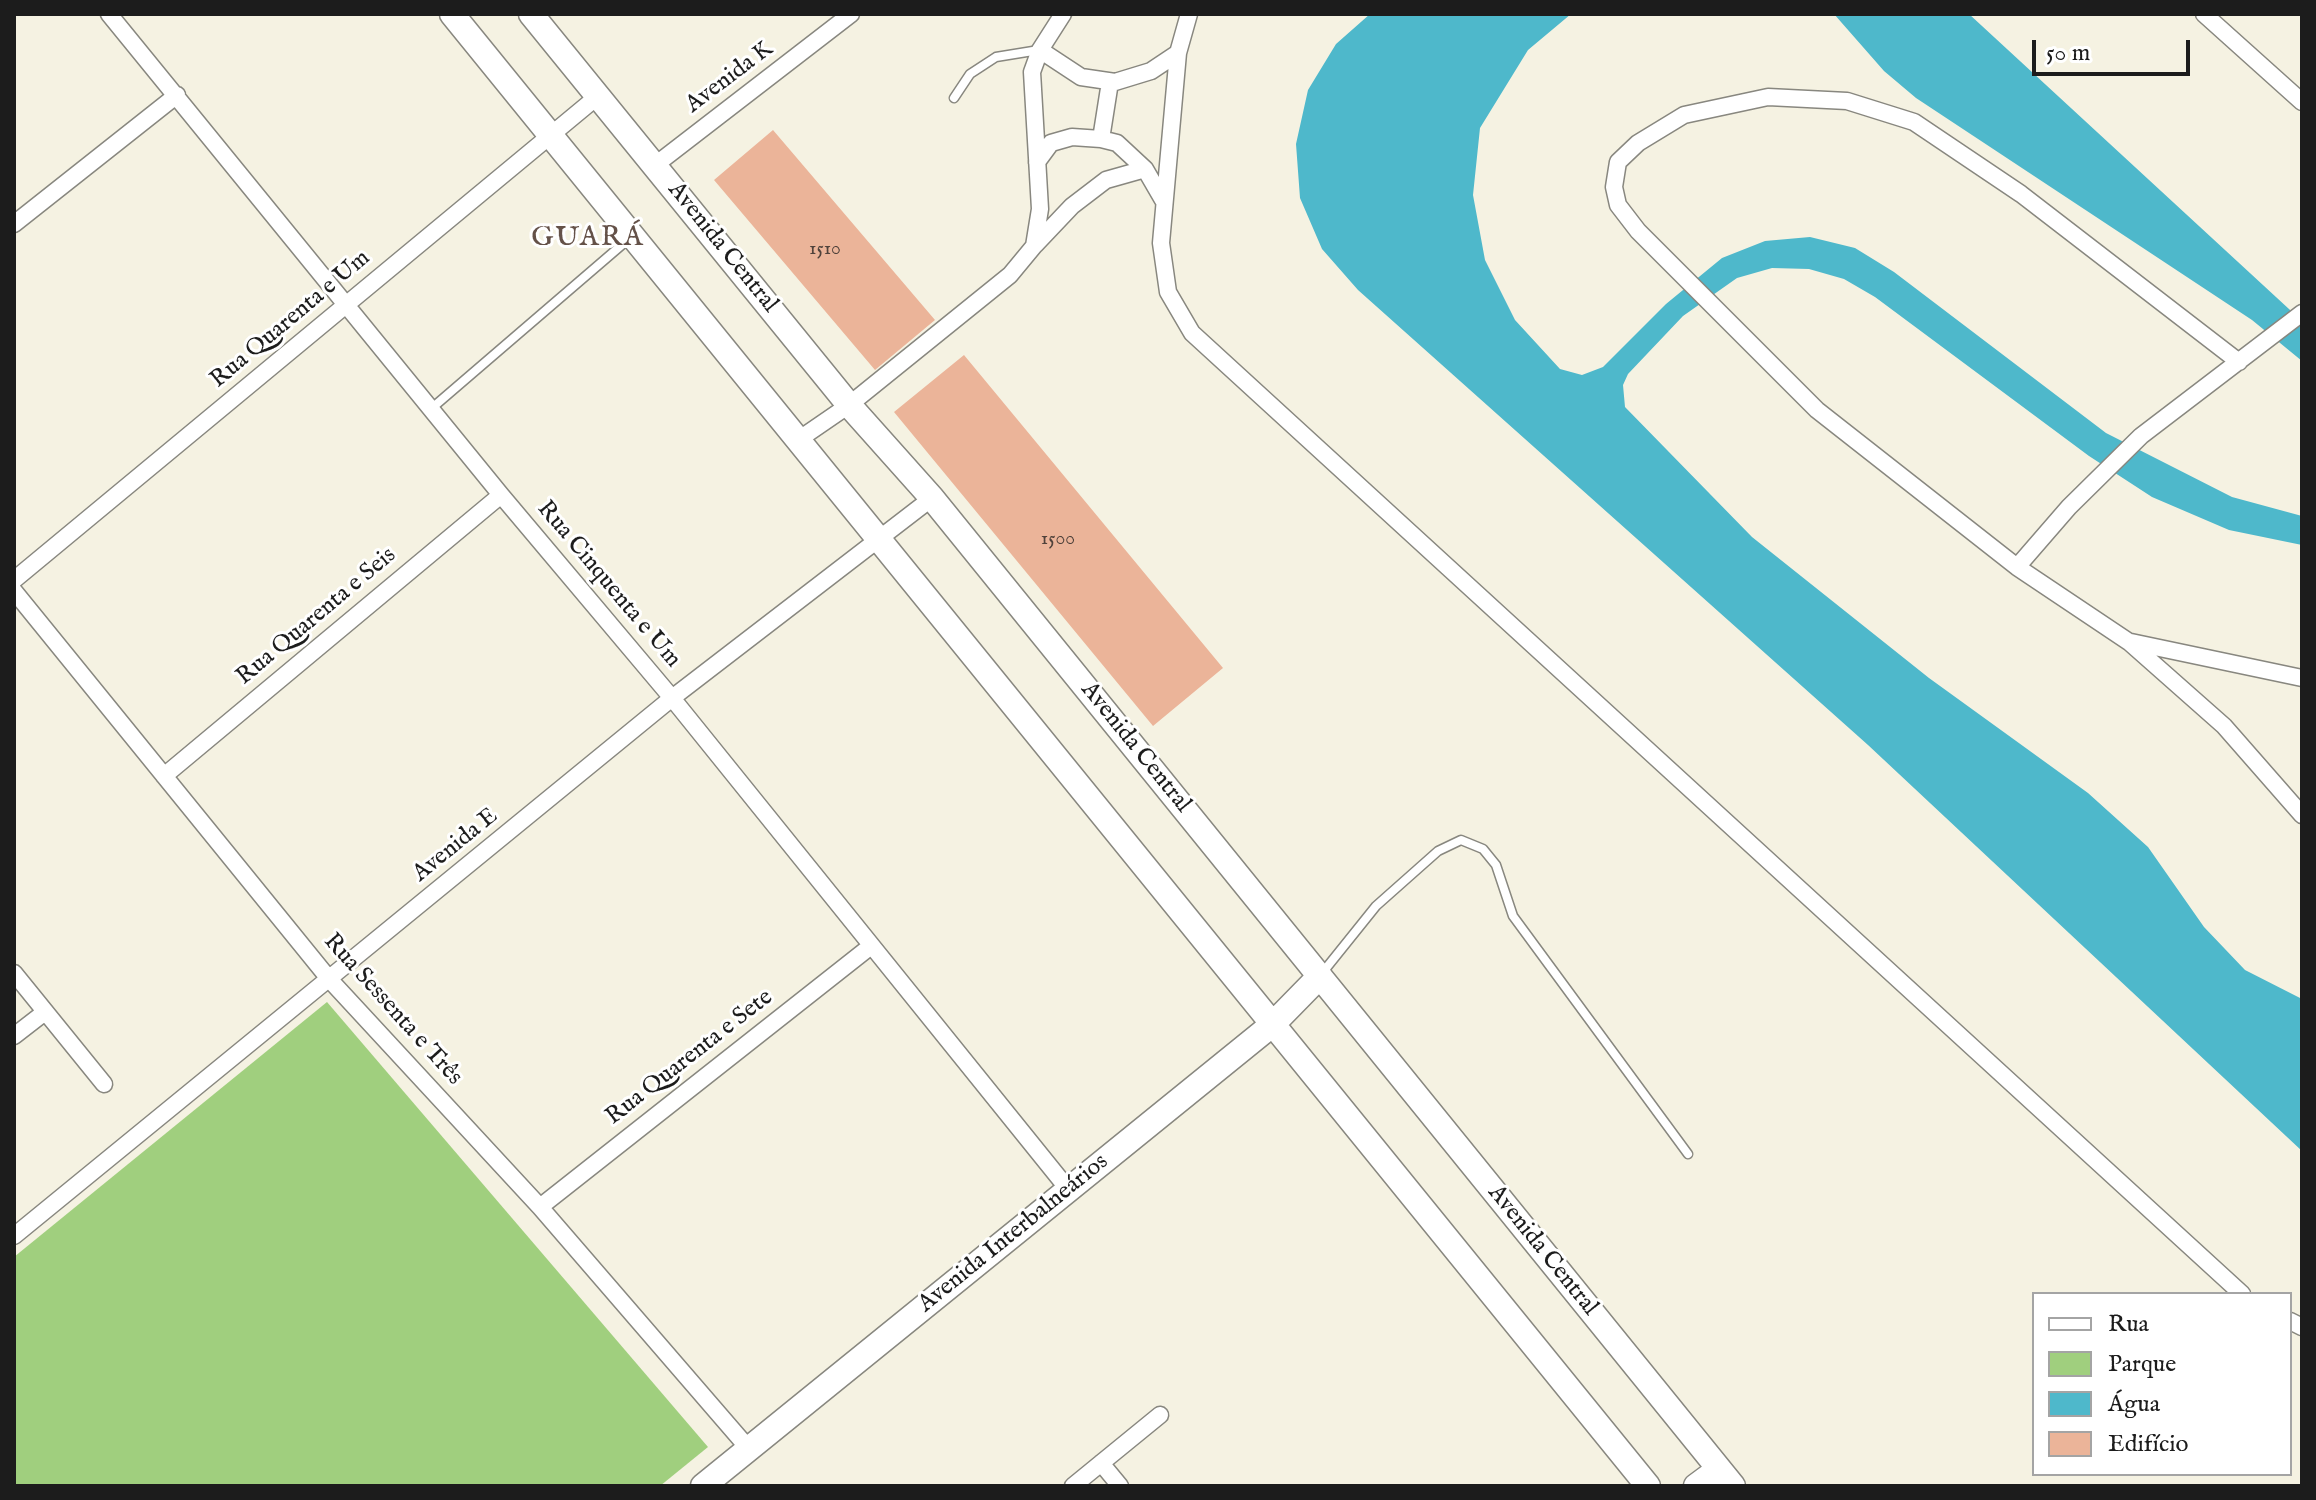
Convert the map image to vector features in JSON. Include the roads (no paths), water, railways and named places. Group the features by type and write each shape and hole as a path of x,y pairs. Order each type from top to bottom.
{"main road":[{"path":"452,14 1648,1486"},
{"name":"Avenida Central","path":"531,14 849,405 932,498 1726,1478"},
{"name":"Avenida Interbalneários","path":"703,1486 1273,1024 1320,976"},
{"path":"1696,1486 1726,1478"}],"street":[{"name":"Rua Cinquenta e Um","path":"109,14 501,495 672,698 1068,1189"},
{"name":"Avenida K","path":"654,166 837,21 851,14"},
{"path":"1034,246 1040,209 1032,72 1040,50 1063,14"},
{"path":"1189,14 1178,53 1161,243 1168,292 1192,333 2240,1292"},
{"path":"2204,14 2302,102"},
{"path":"1040,50 1081,77 1110,82 1151,71 1178,53"},
{"path":"1101,139 1110,82"},
{"path":"14,224 177,95"},
{"name":"Rua Quarenta e Um","path":"14,580 598,96"},
{"path":"2239,362 2021,194 1914,122 1847,101 1768,97 1684,115 1638,143 1618,162 1614,187 1618,205 1638,231 1817,410 2017,567 2129,642 2224,726 2302,815"},
{"path":"1037,162 1051,143 1072,137 1117,143 1145,169 1163,200"},
{"path":"798,440 849,405 1010,275 1072,206 1106,180 1145,169"},
{"path":"2017,567 2141,436 2302,313"},
{"name":"Rua Quarenta e Seis","path":"164,776 501,495"},
{"name":"Avenida E","path":"14,1236 672,698 932,498"},
{"name":"Rua Sessenta e Três","path":"14,591 330,980 540,1207 749,1449"},
{"path":"2129,642 2302,678"},
{"name":"Rua Quarenta e Sete","path":"540,1207 871,946"},
{"path":"14,973 104,1084"},
{"path":"14,1036 45,1012"},
{"path":"1073,1486 1160,1415"},
{"path":"1101,1463 1120,1486"}],"lane":[{"path":"954,98 970,74 996,57 1040,50"},
{"path":"432,408 632,236"},
{"path":"1320,976 1376,906 1438,851 1461,840 1483,849 1496,865 1513,916 1688,1154"}],"water":[{"path":"1370,14 1571,14 1528,50 1480,128 1473,195 1485,260 1515,320 1560,369 1582,375 1603,367 1666,304 1722,258 1765,241 1810,237 1855,248 1894,272 2106,433 2232,497 2302,516 2302,545 2229,530 2152,497 2089,456 1875,297 1844,279 1809,269 1772,268 1737,278 1683,316 1628,374 1623,385 1625,407 1752,537 1929,678 2088,793 2148,847 2204,927 2245,970 2302,999 2302,1151 1868,745 1358,290 1322,249 1300,198 1296,144 1308,90 1336,44"},
{"path":"1834,14 1969,14 2302,321 2302,361 2252,320 1916,98 1884,71"}],"district":[{"name":"GUARÁ","path":"588,239"}]}
